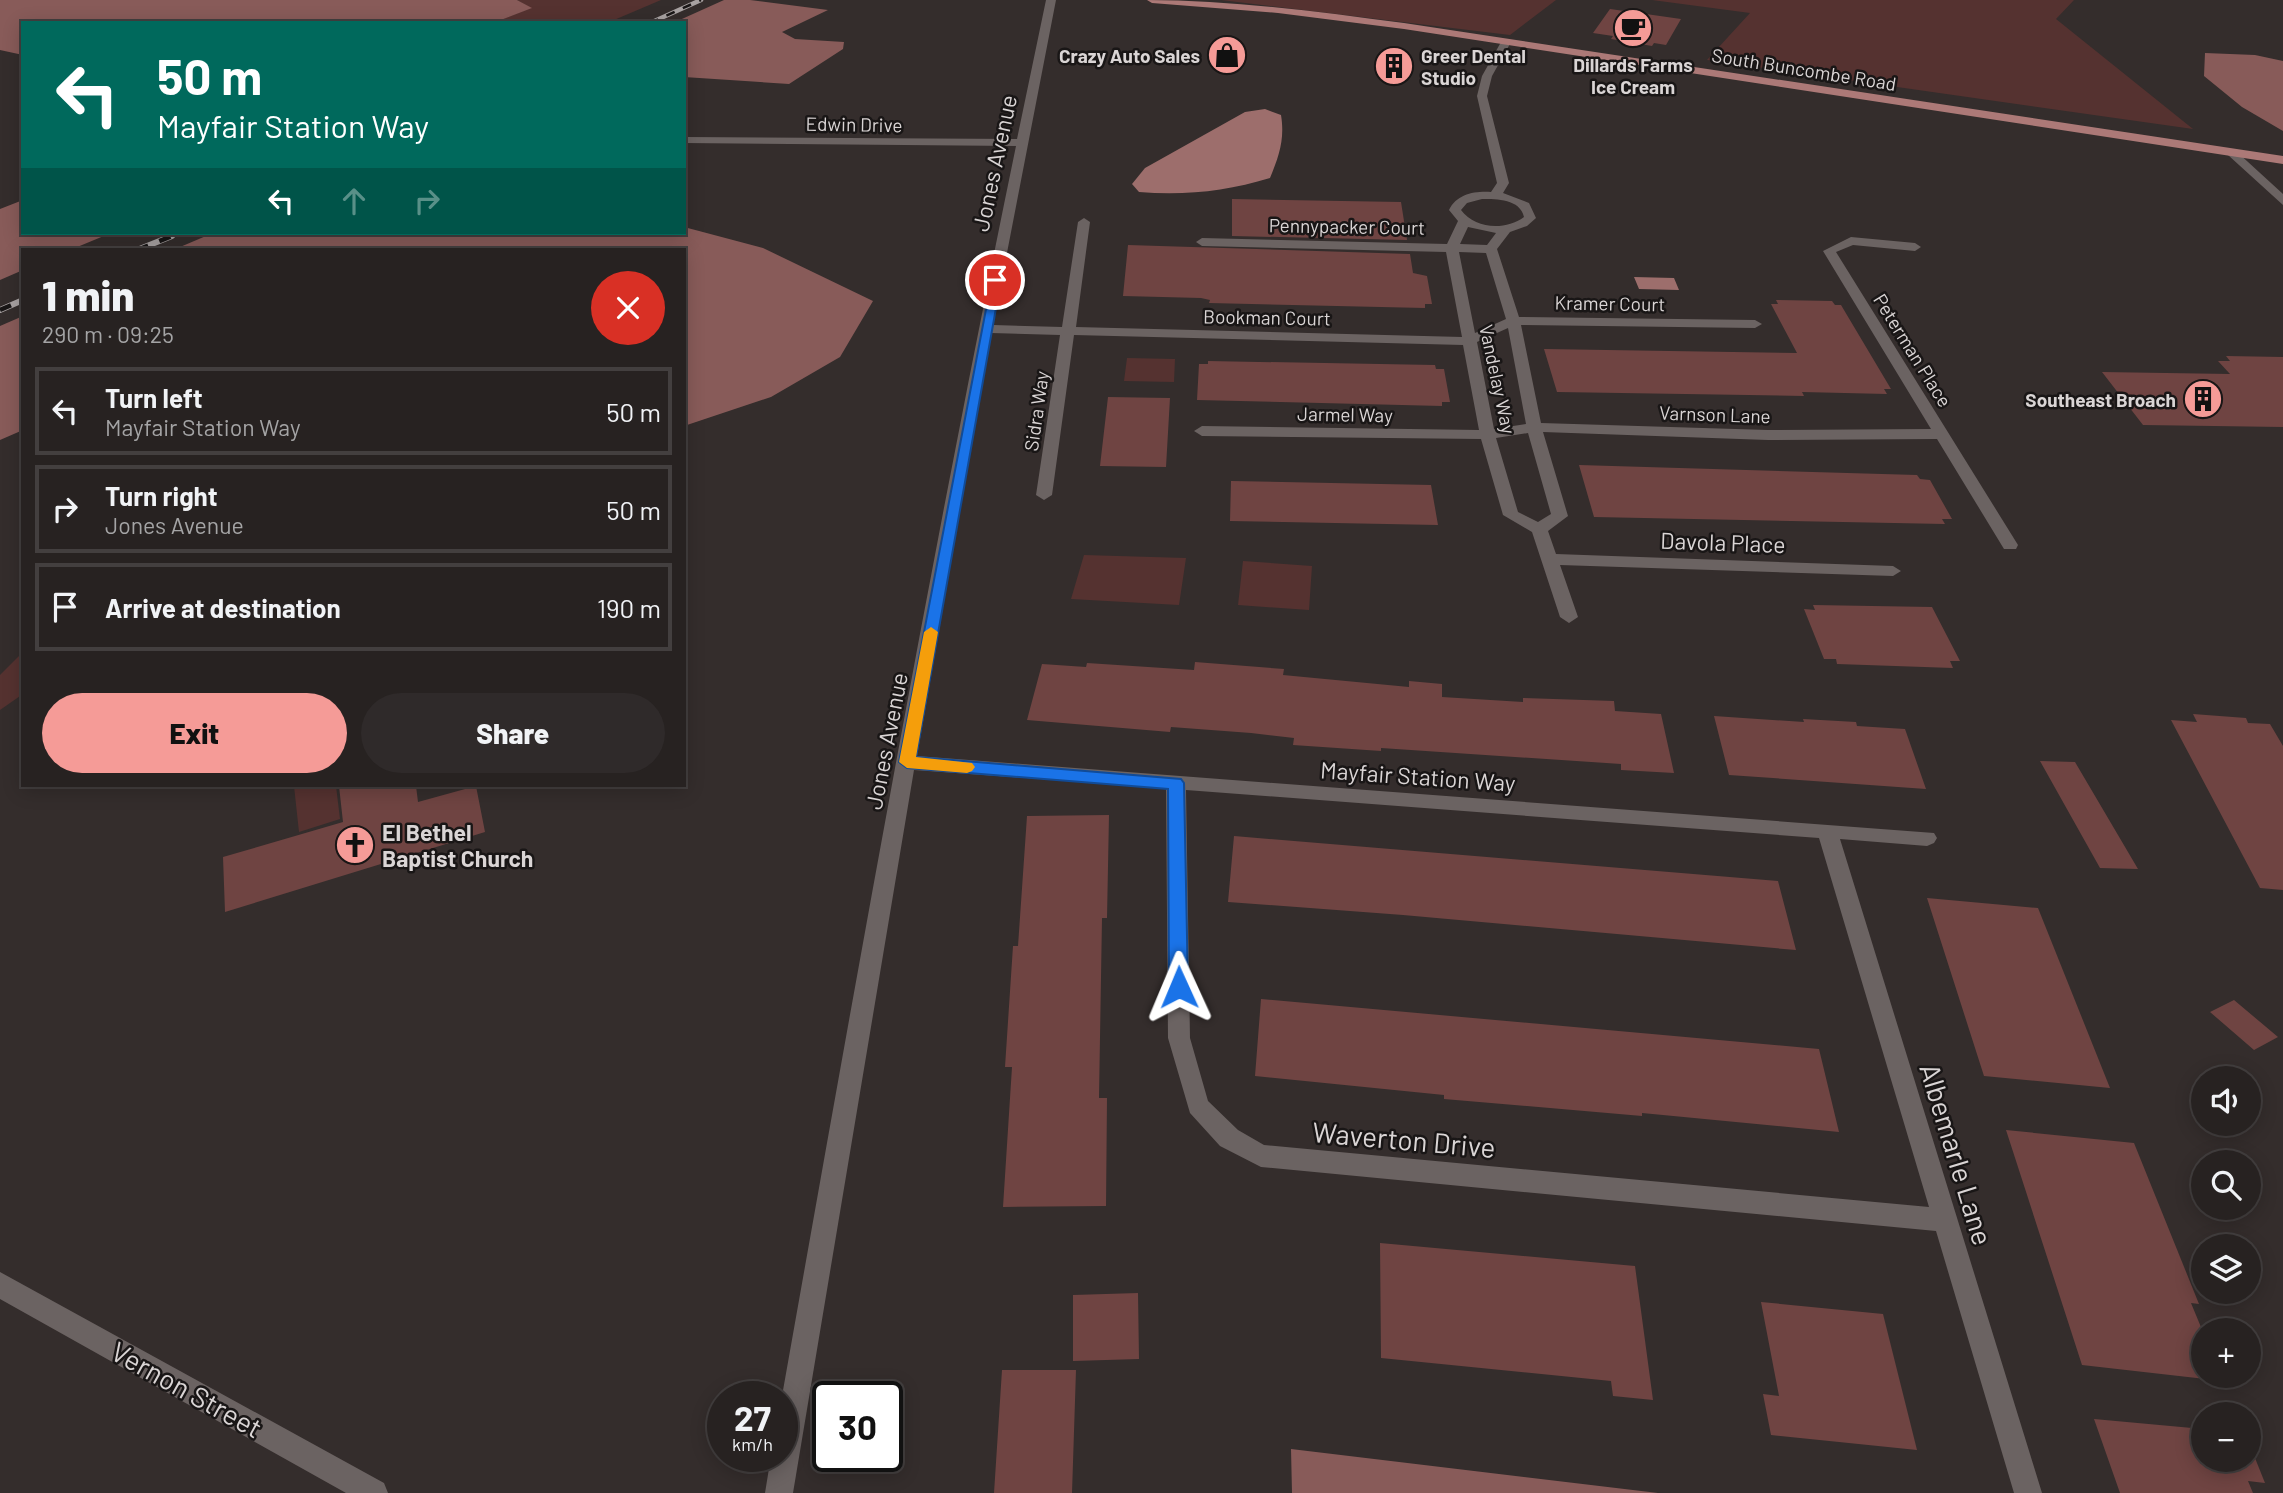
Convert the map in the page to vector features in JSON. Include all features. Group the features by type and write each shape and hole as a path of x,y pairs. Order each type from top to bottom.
{"main road":[{"name":"South Buncombe Road","path":"1152,0 1314,14 2283,160"}],"street":[{"name":"Jones Avenue","path":"779,1493 985,329 1051,0"},
{"path":"1495,195 1503,183 1482,96 1487,76 1506,42"},
{"name":"Edwin Drive","path":"686,140 1023,143"},
{"path":"2232,153 2283,201"},
{"path":"1495,195 1518,201 1530,212 1530,218 1526,223 1506,229 1483,228 1464,221 1455,210 1457,204 1471,197 1495,195"},
{"path":"1452,248 1464,221"},
{"name":"Sidra Way","path":"1044,495 1084,222"},
{"path":"1491,249 1506,229"},
{"name":"Peterman Place","path":"1915,247 1851,241 1829,251 2010,545"},
{"name":"Pennypacker Court","path":"1202,242 1491,249"},
{"name":"Vandelay Way","path":"1452,248 1467,341 1487,435 1511,515 1539,529 1560,516 1534,427 1513,321 1491,249"},
{"name":"Kramer Court","path":"1467,341 1513,321 1755,324"},
{"name":"Bookman Court","path":"985,329 1467,341"},
{"name":"Varnson Lane","path":"1487,435 1534,427 1768,435 1942,434"},
{"name":"Jarmel Way","path":"1202,431 1487,435"},
{"path":"1539,529 1569,618"},
{"name":"Davola Place","path":"1551,559 1893,571"},
{"name":"Mayfair Station Way","path":"907,762 1927,838"},
{"name":"Waverton Drive","path":"1176,783 1179,1038 1198,1105 1228,1138 1261,1156 1946,1220"},
{"name":"Albemarle Lane","path":"1828,832 2028,1493"},
{"name":"Vernon Street","path":"0,1285 374,1493"}],"shaded area":[{"path":"0,0 517,0 532,8 498,21 21,21 21,55 0,50"},
{"path":"517,0 661,0 612,21 498,21 531,8"},
{"path":"724,0 750,0 828,10 782,32 795,39 844,42 843,49 789,84 686,77 686,21 677,21"},
{"path":"1221,0 1556,0 1510,35"},
{"path":"1652,0 2074,0 2056,19 2193,129 1707,60 1750,13"},
{"path":"2205,53 2255,55 2283,61 2283,131 2242,107 2204,76"},
{"path":"1265,109 1281,115 1282,124 1280,147 1270,178 1189,193 1139,192 1132,184 1145,168 1245,112"},
{"path":"21,201 21,235 106,235 75,248 21,248 21,271 0,280 0,209"},
{"path":"686,228 763,248 873,301 840,357 771,397 686,425 686,248 178,248 208,235 686,235"},
{"path":"1634,277 1674,278 1679,290 1639,289"},
{"path":"21,317 21,431 0,440 0,326"},
{"path":"1127,358 1175,359 1174,382 1124,381"},
{"path":"1084,555 1186,558 1179,605 1071,599"},
{"path":"1243,561 1312,566 1309,610 1238,605"},
{"path":"21,654 21,695 0,710 0,675"},
{"path":"294,787 336,787 340,819 299,832"},
{"path":"1291,1449 1658,1493 1292,1493"}],"building":[{"name":"Dillards Farms Ice Cream","path":"1610,9 1681,19 1666,45 1654,43 1652,46 1593,33"},
{"path":"1232,199 1401,202 1407,240 1232,236"},
{"path":"1128,245 1410,254 1413,273 1427,276 1432,304 1425,304 1425,308 1209,303 1210,300 1201,298 1123,296"},
{"path":"1776,300 1832,301 1835,305 1841,305 1891,389 1884,389 1887,394 1802,392 1804,396 1557,392 1544,349 1797,353 1771,304 1778,304"},
{"name":"Southeast Broach","path":"2226,356 2283,357 2283,427 2143,425 2102,372 2230,374 2218,361 2230,361"},
{"path":"1208,361 1435,365 1436,369 1444,369 1450,402 1442,402 1442,406 1197,400 1199,364 1208,364"},
{"path":"1108,397 1170,398 1166,467 1100,466"},
{"path":"1579,465 1917,475 1920,479 1930,480 1952,519 1942,519 1945,524 1594,517"},
{"path":"1231,481 1431,485 1438,525 1230,521"},
{"path":"1813,605 1932,607 1960,661 1950,661 1953,668 1837,664 1836,659 1824,659 1804,609 1815,610"},
{"path":"1195,662 1284,669 1283,675 1409,687 1409,681 1442,684 1442,697 1523,702 1523,698 1614,701 1615,711 1661,714 1674,773 1621,770 1621,764 1293,745 1294,738 1251,733 1171,727 1170,732 1027,720 1042,664 1086,667 1087,663 1194,670"},
{"path":"2193,714 2246,718 2248,723 2270,724 2283,746 2283,890 2260,888 2171,720 2197,722"},
{"path":"1714,716 1804,722 1803,719 1856,722 1857,726 1905,729 1926,789 1729,775"},
{"path":"2040,761 2075,762 2138,869 2100,868"},
{"name":"El Bethel Baptist Church","path":"339,787 416,787 418,802 476,787 485,832 225,912 223,857 343,822"},
{"path":"1109,815 1107,918 1102,918 1099,1098 1107,1098 1106,1206 1003,1207 1012,1067 1005,1067 1013,946 1018,946 1027,816"},
{"path":"1234,836 1778,881 1796,950 1228,902"},
{"path":"1927,898 2038,908 2110,1088 1984,1076"},
{"path":"1261,999 1819,1049 1839,1132 1642,1113 1642,1116 1444,1099 1444,1095 1255,1076"},
{"path":"2234,1000 2278,1037 2254,1050 2210,1012"},
{"path":"2006,1130 2134,1143 2191,1284 2191,1304 2197,1318 2191,1318 2191,1377 2082,1365"},
{"path":"1380,1243 1635,1266 1653,1400 1613,1396 1611,1381 1381,1358"},
{"path":"1138,1293 1139,1359 1073,1361 1073,1295"},
{"path":"1761,1302 1883,1314 1917,1450 1771,1435 1763,1394 1779,1396"},
{"path":"1002,1370 1076,1370 1072,1493 994,1493"},
{"path":"2094,1419 2191,1428 2191,1472 2261,1472 2265,1483 2248,1481 2253,1493 2120,1493"}],"railway":[{"path":"654,21 701,0"},
{"path":"167,237 172,235"},
{"path":"142,248 172,236"},
{"path":"0,310 21,301"}],"slow traffic":[{"path":"931,632 907,762 967,767"}],"place":[{"name":"Dillards Farms Ice Cream","path":"1633,28"},
{"name":"Crazy Auto Sales","path":"1227,55"},
{"name":"Greer Dental Studio","path":"1394,66"},
{"name":"Southeast Broach","path":"2203,399"},
{"name":"El Bethel Baptist Church","path":"355,845"}],"route":[{"path":"995,280 907,762 1176,783 1179,987"}]}
